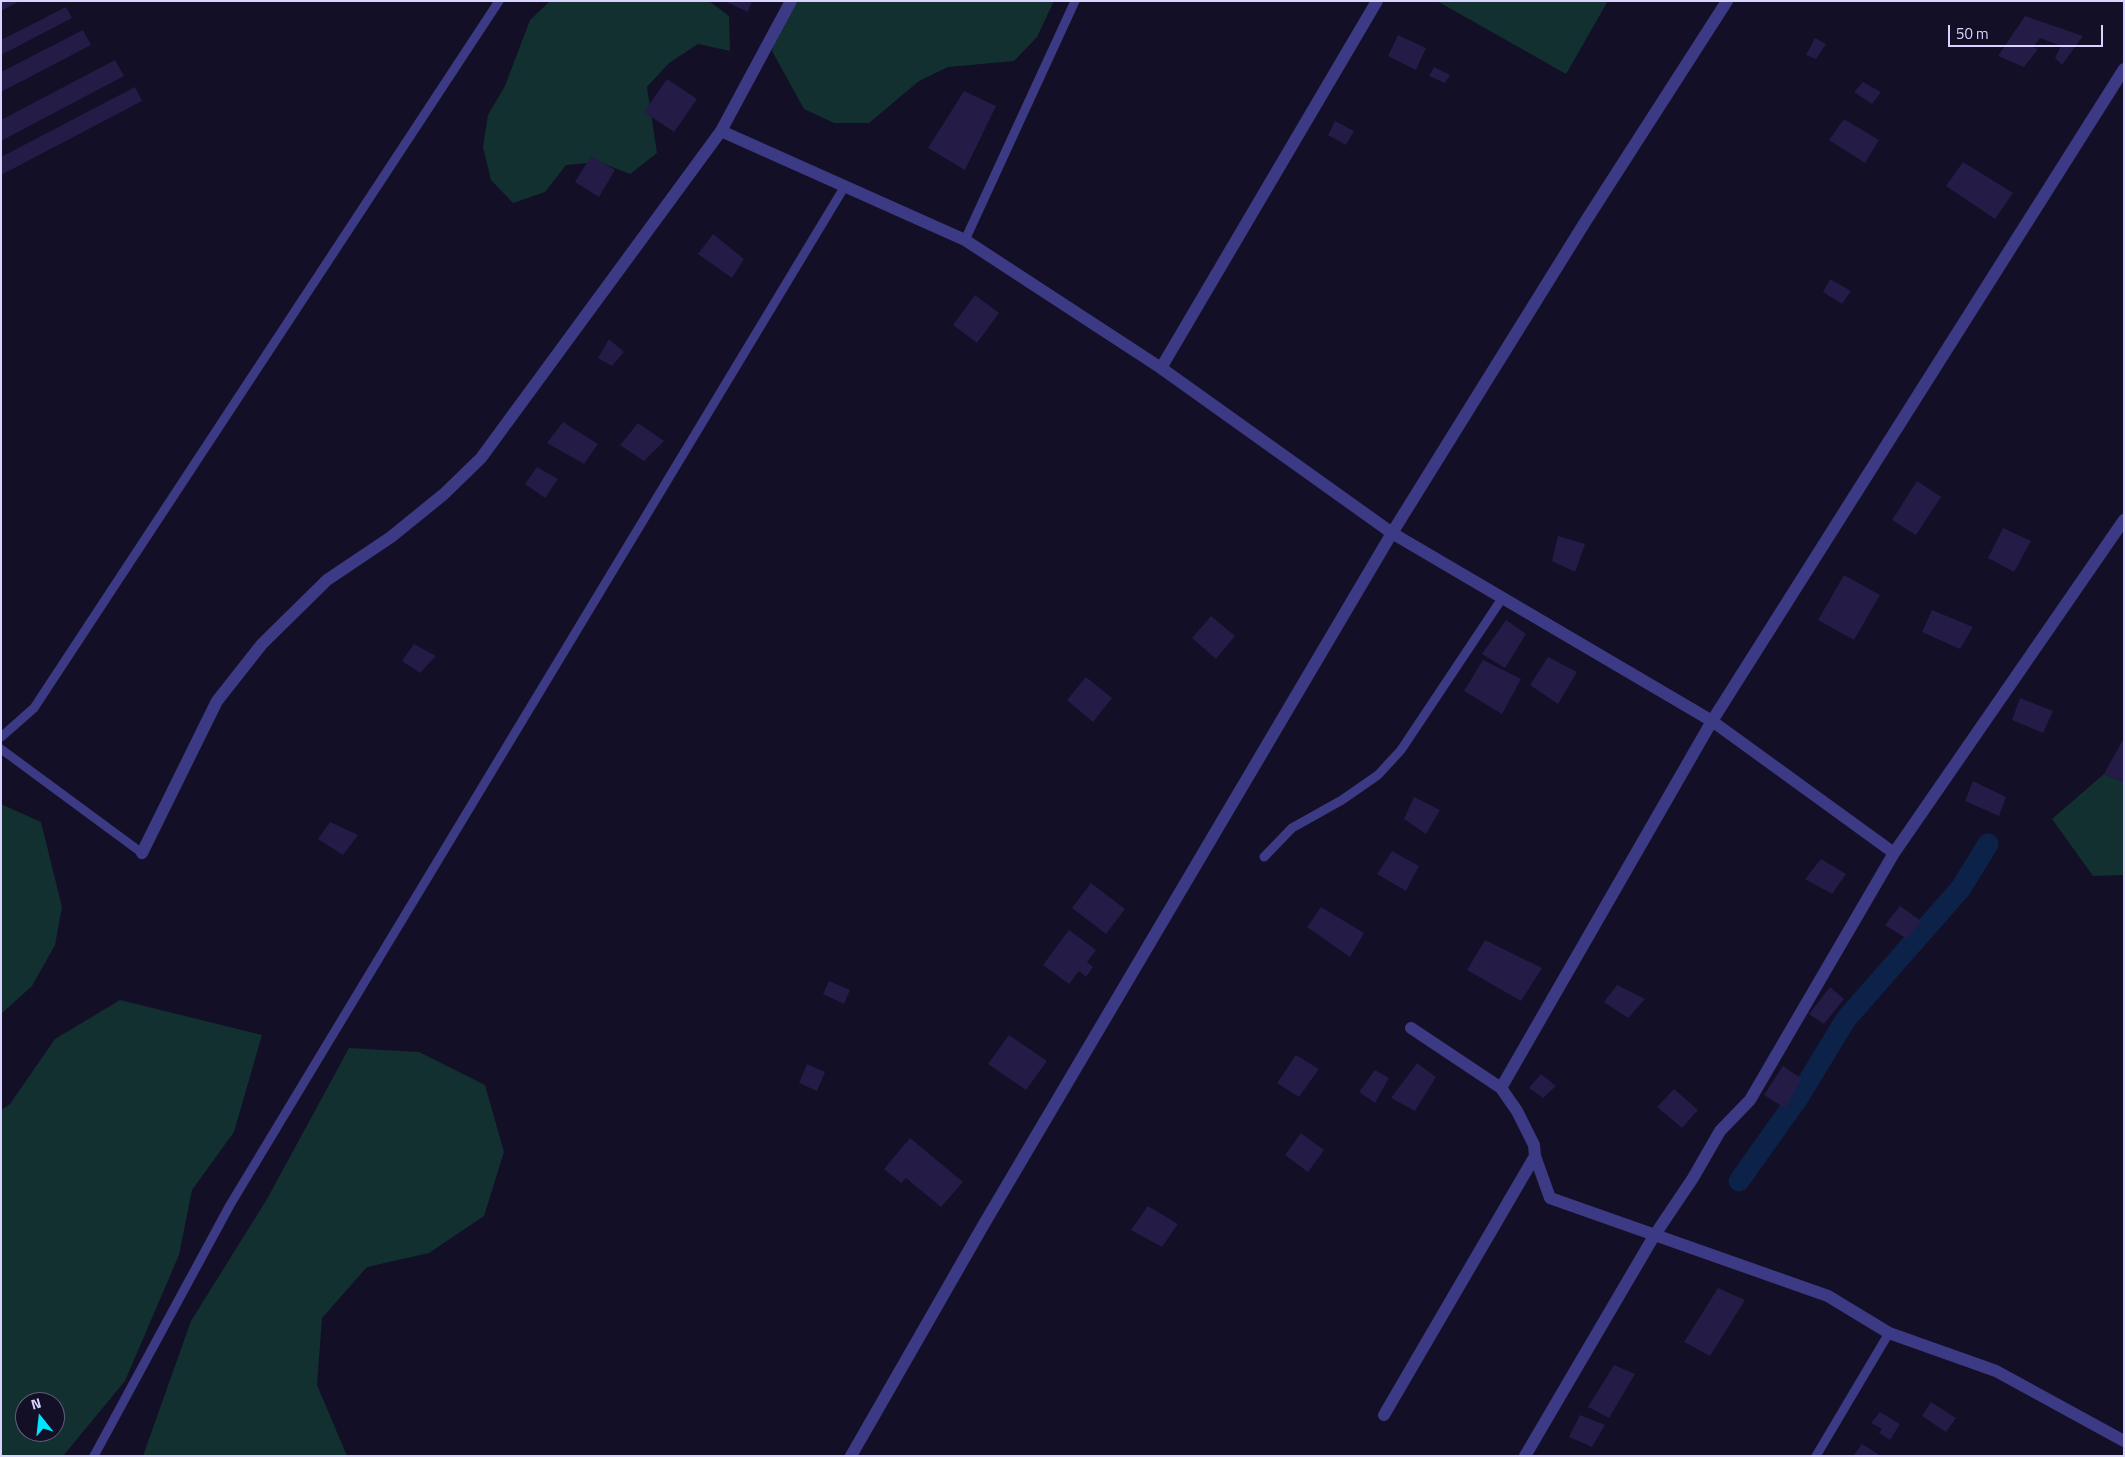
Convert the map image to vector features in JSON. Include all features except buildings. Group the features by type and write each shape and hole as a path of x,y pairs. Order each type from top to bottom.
{"street":[{"path":"142,853 217,701 262,644 327,580 391,537 444,494 481,458 721,131 791,1"},
{"path":"1161,368 1377,1"},
{"path":"851,1456 984,1224 1392,533 1587,219 1727,1"},
{"path":"1502,1088 1712,721 2124,69"},
{"path":"721,131 965,240 1161,368 1392,533 1712,721 1894,853"},
{"path":"1525,1456 1654,1236 1693,1178 1720,1131 1750,1100 1894,853 2124,520"},
{"path":"1411,1028 1502,1088 1517,1111 1534,1145 1534,1156 1550,1198 1828,1296 1889,1333 1996,1371 2124,1441"},
{"path":"1384,1415 1534,1156"}],"lane":[{"path":"1,738 34,708 498,1"},
{"path":"965,240 1075,1"},
{"path":"94,1456 230,1205 845,186"},
{"path":"1264,857 1292,828 1342,800 1378,774 1401,750 1503,597"},
{"path":"1,749 142,853"},
{"path":"1816,1456 1889,1333"}],"green space":[{"path":"550,1 709,1 729,16 730,51 698,44 669,63 647,87 657,153 630,174 599,162 566,165 545,192 513,203 491,180 483,147 488,115 505,86 530,20"},
{"path":"799,1 1054,1 1037,37 1014,61 948,67 919,81 869,123 834,123 804,109 772,51 781,18"},
{"path":"1437,1 1608,1 1566,74"},
{"path":"2104,774 2124,782 2124,875 2093,876 2052,819"},
{"path":"1,804 41,822 62,907 55,945 32,986 1,1014"},
{"path":"120,1000 262,1035 234,1132 192,1190 179,1255 125,1381 63,1456 1,1456 1,1110 10,1104 55,1039"},
{"path":"349,1048 419,1052 485,1085 504,1152 484,1216 429,1253 367,1267 322,1318 317,1385 347,1456 143,1456 191,1321 267,1199"}],"waterway":[{"path":"1739,1181 1798,1098 1846,1019 1961,888 1988,844"}]}
